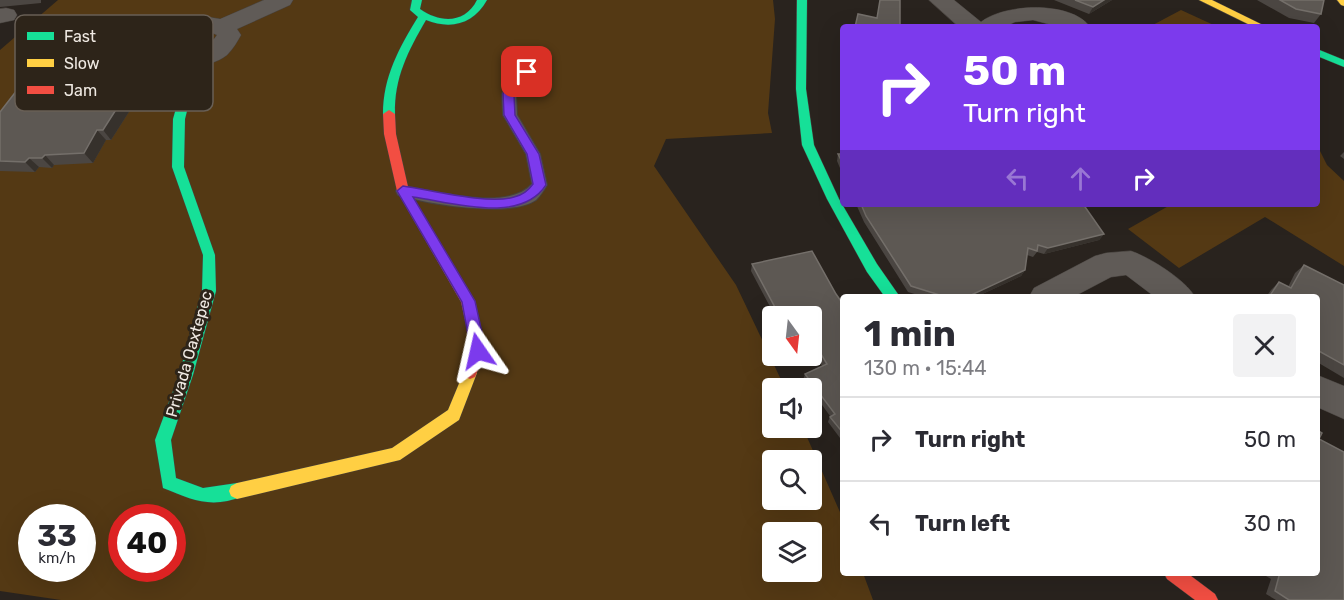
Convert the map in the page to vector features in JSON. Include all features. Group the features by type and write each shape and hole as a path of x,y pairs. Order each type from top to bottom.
{"street":[{"path":"213,25 223,27 282,0"},
{"path":"417,0 415,10 422,18 437,23 455,22 471,16 482,7 482,0"},
{"path":"802,0 801,89 808,145 833,199 872,268 891,294"},
{"path":"940,0 968,24"},
{"path":"1204,0 1256,24"},
{"path":"994,24 1003,18 1036,14 1055,17 1071,24"},
{"path":"403,191 390,134 388,100 392,73 422,18"},
{"path":"213,53 225,44 229,35 223,27"},
{"path":"1320,53 1344,64"},
{"name":"Privada Oaxtepec","path":"180,111 178,119 178,166 196,226 210,255 209,291 186,375 163,440 169,483 203,496 252,489 395,455 454,415 478,351 468,301 403,191"},
{"path":"1051,294 1106,265 1131,262 1175,294"},
{"path":"1320,391 1344,403"},
{"path":"1177,576 1209,600"}],"lane":[{"path":"403,191 496,204 515,202 530,196 540,185 533,154 510,115 508,94 515,79 539,66"}],"shaded area":[{"path":"58,0 773,0 775,19 768,113 772,133 666,139 654,166 736,285 762,340 762,366 775,366 780,378 762,378 762,438 807,438 813,450 762,450 762,510 822,510 822,471 840,512 840,576 864,576 873,600 61,600 0,591 0,50 15,37 15,111 213,111 213,15 41,15"},
{"path":"1181,10 1211,24 1155,24"},
{"path":"1320,151 1327,165 1344,181 1344,266 1265,217 1179,268 1128,229 1167,207 1320,207"}],"building":[{"path":"880,0 900,0 900,24 856,24 858,14 877,18"},
{"path":"1075,0 1104,0 1093,7"},
{"path":"1280,0 1324,0 1321,14 1296,9"},
{"path":"15,93 15,111 115,111 103,130 97,130 84,153 45,155 42,158 29,158 25,162 0,161 0,112"},
{"path":"862,207 1085,207 1104,234 1048,248 1038,245 1037,251 1028,248 1025,270 973,294 936,294 911,286"},
{"path":"812,251 840,300 840,429 830,417 835,414 822,397 822,378 808,378 805,374 827,364 822,356 822,306 774,306 752,264"},
{"path":"1304,265 1344,285 1344,365 1320,352 1320,294 1271,294 1279,282 1291,288"},
{"path":"1320,440 1344,452 1344,600 1289,600 1275,591 1279,576 1320,576"}],"traffic: fast":[{"path":"417,0 415,10 423,16 442,22 462,20 470,16 482,0"},
{"path":"802,0 801,89 808,145 833,199 872,268 891,294"},
{"path":"389,114 393,75 402,53 422,18"},
{"path":"1320,53 1344,64"},
{"path":"181,111 178,167 209,255 209,291 186,375 163,440 169,483 203,496 237,491"}],"traffic: slow":[{"path":"1204,0 1256,24"},
{"path":"237,491 395,455 454,415 470,373"}],"traffic: jam":[{"path":"389,114 390,134 403,191 468,301 479,351 470,373"},
{"path":"1177,576 1209,600"}],"route":[{"path":"478,351 468,301 403,191 496,204 515,202 530,196 540,185 533,154 510,115 508,94 515,79 527,72"}]}
